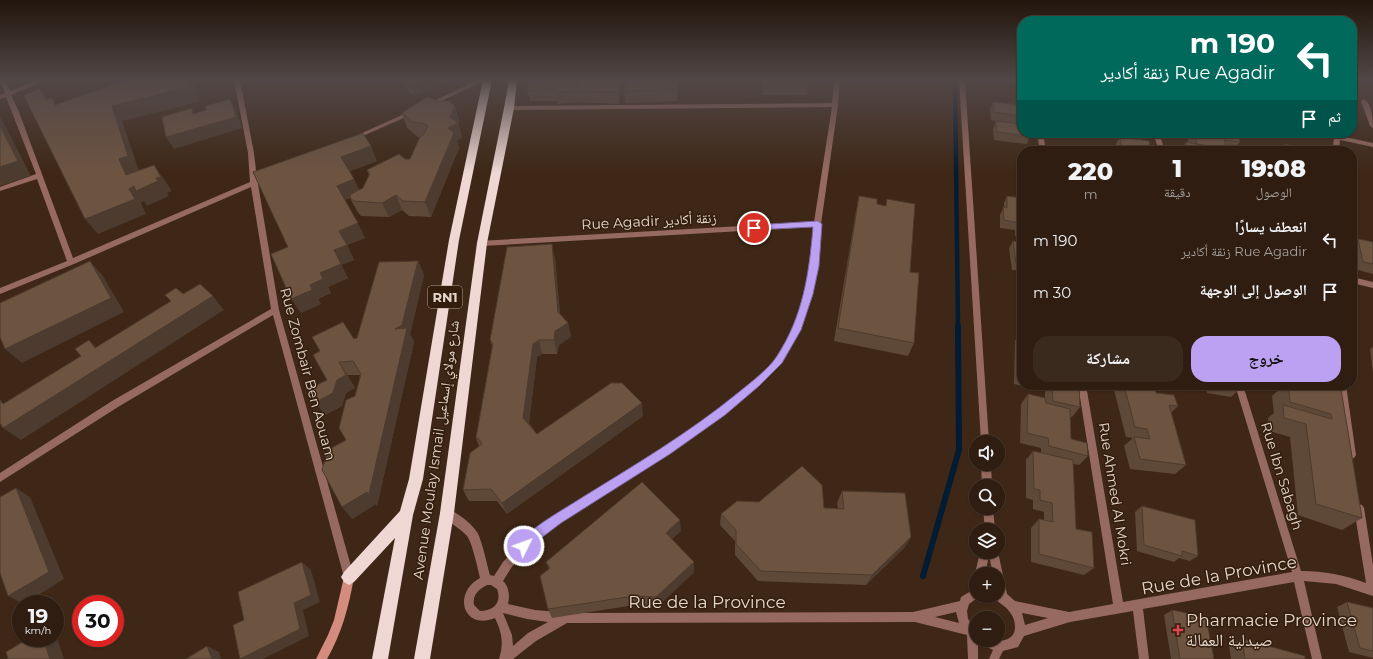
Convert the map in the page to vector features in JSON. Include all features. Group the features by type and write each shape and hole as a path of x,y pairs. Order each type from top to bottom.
{"highway":[{"name":"Avenue Moulay Ismail شارع مولاي إسماعيل","path":"380,659 406,515 416,479 454,240 481,111"},
{"name":"Avenue Moulay Ismail شارع مولاي إسماعيل","path":"422,659 447,513 482,243 509,111"},
{"path":"349,577 406,515"}],"street":[{"path":"14,111 71,262"},
{"name":"Rue Zombair Ben Aouam","path":"243,111 252,154 254,183 275,310 349,577"},
{"path":"345,142 415,111"},
{"path":"497,581 508,565 531,538 590,498 666,451 721,412 756,383 779,361 796,330 809,294 834,111"},
{"path":"964,111 985,435"},
{"path":"1368,111 1373,126"},
{"path":"1348,138 1373,145"},
{"path":"0,291 275,174"},
{"path":"0,189 38,176"},
{"name":"Rue Agadir زنقة أكادير","path":"482,243 818,224"},
{"path":"1357,281 1373,285"},
{"path":"0,478 115,404 275,310"},
{"name":"Rue Ahmed Al Mokri","path":"1083,390 1119,608"},
{"name":"Rue Ibn Sabagh","path":"1240,390 1298,576 1317,659"},
{"path":"1343,390 1353,466"},
{"path":"1358,497 1372,590"},
{"path":"447,513 462,524 473,535 486,580"},
{"name":"Rue de la Province","path":"1020,632 1070,617 1298,576 1315,575 1331,578 1372,590"},
{"path":"321,659 337,630 349,577"},
{"path":"486,580 497,581 501,585 505,595 499,609 485,617 474,614 468,604 468,598 474,586 486,580"},
{"path":"969,597 963,605 961,613 969,634"},
{"path":"996,654 1012,645 1017,640 1020,632 1020,622 1012,606 1005,600"},
{"name":"Rue de la Province","path":"499,609 541,617 565,618 914,617 963,605"},
{"path":"1136,605 1144,659"},
{"name":"Rue de la Province","path":"1012,606 1070,617"},
{"path":"499,609 507,632 508,648 504,659"},
{"name":"Rue de la Province","path":"914,617 969,634"},
{"path":"504,659 532,637 565,618"},
{"path":"971,647 972,659"},
{"name":"Rue de la Province","path":"987,647 996,654"}],"building":[{"path":"31,111 114,111 128,156 119,159 126,175 154,165 161,177 156,178 158,181 136,191 134,186 129,189 135,199 85,219"},
{"path":"183,111 192,111 193,114 204,111 234,111 236,117 166,137 162,117"},
{"path":"406,111 453,111 450,117 458,123 448,128 454,133 425,202 403,201 396,195 382,203 354,201 350,197 351,194 363,188 370,173 367,170 399,154 405,159 410,159 420,137 423,135 428,126 423,123 413,122 402,113"},
{"path":"994,111 1017,111 1017,115"},
{"path":"996,121 1017,123 1017,134 997,132"},
{"path":"0,126 18,161 0,167"},
{"path":"363,133 371,146 341,157 354,179 337,186 358,223 339,231 347,245 334,250 341,264 320,273 323,279 310,285 312,290 291,299 271,254 288,247 253,172"},
{"path":"1120,138 1149,141 1150,146 1121,146"},
{"path":"1195,138 1239,138 1240,142 1224,140 1226,146 1207,146 1197,144"},
{"path":"1186,142 1207,146 1187,146"},
{"path":"859,196 877,199 877,204 886,206 887,199 915,204 910,272 919,273 914,343 838,328"},
{"path":"1007,196 1017,197 1017,223 1004,220 1003,207 1007,208"},
{"path":"1358,239 1373,242 1373,264 1363,262"},
{"path":"1013,241 1017,241 1016,263"},
{"path":"552,244 558,312 568,323 555,331 554,340 539,340 533,344 523,418 537,434 611,383 622,383 642,403 502,503 491,489 463,490 470,453 482,444 478,438 476,438 493,343 490,340 507,247"},
{"path":"90,261 111,298 5,349 0,337 0,303"},
{"path":"418,261 402,325 395,329 407,328 369,494 367,492 342,507 322,470 328,450 346,440 339,428 346,400 355,396 361,374 353,361 339,362 346,375 337,380 333,393 316,402 309,389 327,380 313,355 320,351 312,337 343,322 354,339 357,338 379,262"},
{"path":"200,284 213,296 3,428 0,423 0,400 3,404 81,356 75,349 89,340 95,348 171,301 165,295 176,288 183,294"},
{"path":"1052,390 1079,390 1080,407 1053,401"},
{"path":"1125,390 1155,390 1156,393 1174,395 1178,406 1169,405 1186,465 1140,459 1134,437 1150,439 1147,429 1135,427"},
{"path":"1289,390 1341,390 1362,518 1316,504 1306,424 1284,418 1283,405 1332,419 1331,414 1290,402"},
{"path":"1028,394 1045,398 1046,403 1070,409 1071,439 1087,443 1088,456 1049,446 1048,438 1027,433"},
{"path":"1033,451 1073,460 1076,529 1092,532 1094,568 1039,554 1039,519 1053,522 1052,503 1040,500 1040,490 1034,489"},
{"path":"802,466 822,485 824,508 844,509 842,491 905,493 911,537 872,575 761,571 736,544 736,530 721,514 737,501 759,502"},
{"path":"642,482 680,520 666,533 694,562 656,597 634,596 548,609 540,576 550,568 546,562"},
{"path":"16,488 49,572 8,596 0,573 0,497"},
{"path":"1142,506 1195,520 1198,556 1182,551 1182,556 1144,545"},
{"path":"302,562 311,595 294,603 300,629 240,659 233,625 244,620 238,592"},
{"path":"1347,602 1373,608 1373,651 1360,648"},
{"path":"1172,610 1206,617 1214,659 1180,659"},
{"path":"1242,639 1305,656 1305,659 1245,659"},
{"path":"207,646 212,659 186,659"},
{"path":"14,647 46,647 50,659 8,659 6,652"}],"waterway":[{"path":"955,111 958,327"},
{"path":"923,576 959,450 958,326"}],"place":[{"name":"Pharmacie Province صيدلية العمالة","path":"1178,630"}],"route":[{"path":"524,546 531,538 557,520 666,451 721,412 756,383 779,361 796,330 809,294 814,266 818,224 754,228"}]}
